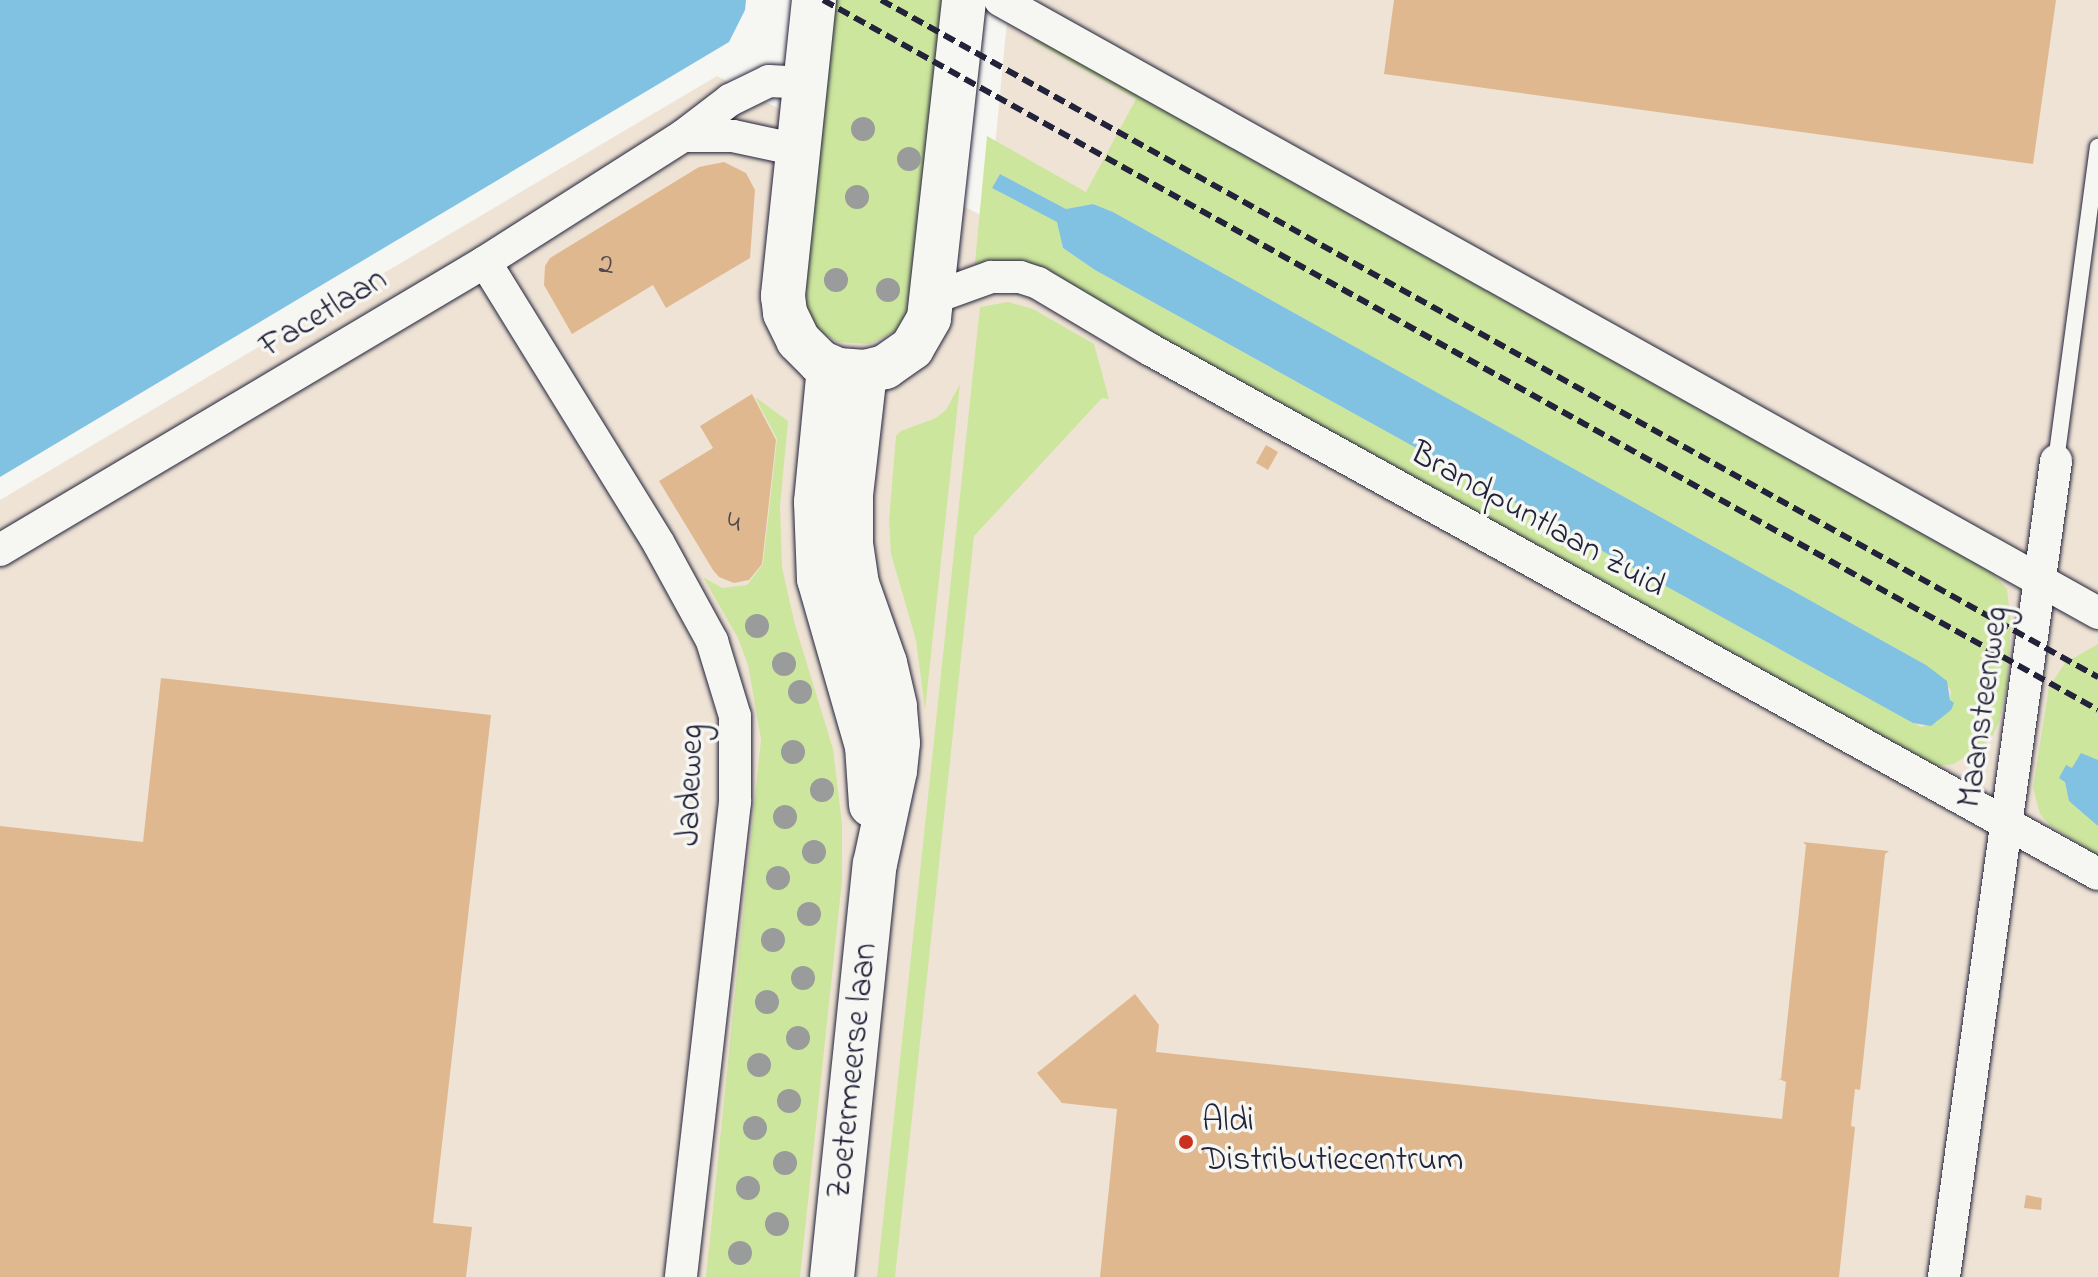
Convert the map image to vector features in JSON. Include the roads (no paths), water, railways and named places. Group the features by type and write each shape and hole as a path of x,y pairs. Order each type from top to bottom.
{"street":[{"path":"814,0 783,296 785,313 798,340 847,369 885,367 912,348 924,330 933,298 964,0"},
{"path":"1000,0 2098,613"},
{"name":"Facetlaan","path":"0,550 485,262 683,136 730,100 769,81 805,83"},
{"path":"683,136 733,136 798,150"},
{"name":"Jadeweg","path":"485,262 659,544 712,641 735,716 735,802 681,1277"},
{"name":"Brandpuntlaan Zuid","path":"933,298 991,277 1020,277 1038,283 1151,350 2098,874"},
{"name":"Zoetermeerse laan","path":"832,1277 875,864 867,746 819,579 816,502 847,369"},
{"name":"Maansteenweg","path":"1944,1277 2056,461"}],"lane":[{"name":"Maansteenweg","path":"2056,461 2098,147"}],"water":[{"path":"0,0 746,0 745,10 729,42 0,477"},
{"path":"1000,174 1066,209 1093,204 1113,212 1926,665 1947,681 1950,700 1954,703 1951,710 1931,726 1913,723 1095,270 1063,248 1057,222 992,188"},
{"path":"2081,753 2098,760 2098,826 2069,801 2065,782 2059,778 2066,765 2072,768"}],"railway":[{"path":"823,0 2098,710"},
{"path":"881,0 2098,677"}],"place":[{"name":"Aldi Distributiecentrum","path":"1186,1142"}]}
